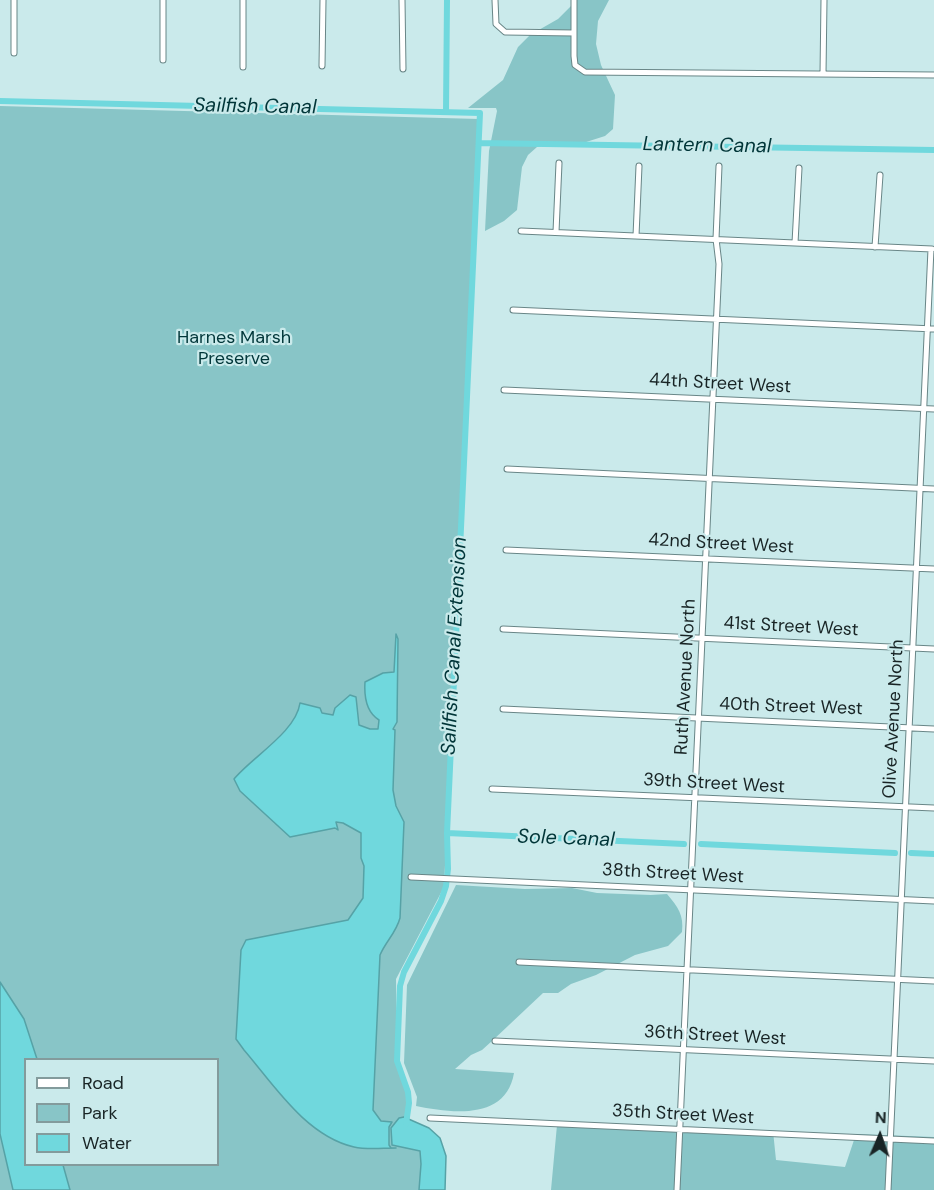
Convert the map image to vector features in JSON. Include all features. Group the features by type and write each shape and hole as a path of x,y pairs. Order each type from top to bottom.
{"street":[{"path":"14,0 14,52"},
{"path":"163,0 163,60"},
{"path":"243,0 243,67"},
{"path":"322,0 322,66"},
{"path":"402,0 403,69"},
{"path":"495,0 496,24 505,32 574,33"},
{"path":"574,0 575,65 579,69 591,72 934,75"},
{"path":"823,74 824,0"},
{"path":"556,232 559,163"},
{"path":"636,236 639,166"},
{"name":"Ruth Avenue North","path":"677,1190 719,264 716,239 719,166"},
{"path":"795,243 799,168"},
{"path":"875,247 880,175"},
{"path":"521,231 933,249"},
{"name":"Olive Avenue North","path":"888,1190 916,568 924,408 931,329 933,249"},
{"path":"513,310 931,329"},
{"name":"44th Street West","path":"504,390 934,409"},
{"path":"507,470 934,489"},
{"name":"42nd Street West","path":"506,550 934,569"},
{"name":"41st Street West","path":"503,629 934,649"},
{"name":"40th Street West","path":"502,710 934,729"},
{"name":"39th Street West","path":"492,789 934,808"},
{"name":"38th Street West","path":"411,877 934,901"},
{"path":"519,962 934,981"},
{"name":"36th Street West","path":"495,1041 934,1061"},
{"name":"35th Street West","path":"430,1118 934,1141"}],"green space":[{"path":"574,0 609,0 598,21 596,44 601,65 615,95 613,129 605,136 583,143 537,147 528,155 522,167 517,210 504,221 485,231 489,151 497,111 496,108 468,108 503,80 518,47 530,35 558,19"},
{"name":"Harnes Marsh Preserve","path":"0,106 479,119 444,887 396,979 397,1063 408,1098 406,1140 428,1152 427,1190 0,1190"},
{"path":"456,885 525,889 572,888 597,893 667,894 679,912 682,932 668,946 635,955 596,975 571,984 558,993 543,993 482,1050 471,1055 455,1069 514,1073 509,1088 500,1099 489,1106 475,1110 445,1111 416,1106 417,1097 404,1063 407,985"},
{"path":"557,1125 773,1131 776,1160 845,1167 856,1134 934,1137 934,1190 551,1190"}],"water":[{"path":"396,634 398,639 397,722 393,729 395,730 393,790 396,806 404,822 400,918 380,955 373,1110 381,1121 392,1122 389,1127 391,1148 364,1148 337,1141 306,1121 279,1093 236,1039 241,950 246,940 348,920 363,898 364,866 361,858 361,833 343,823 336,822 338,830 335,828 290,837 240,791 234,779 291,724 300,703 320,708 322,713 333,715 335,708 350,695 356,697 359,725 378,729 379,720 371,713 367,704 365,682 383,673 394,672"},
{"path":"0,982 24,1019 37,1058 24,1058 24,1166 63,1166 70,1190 13,1190 0,1134"},
{"path":"404,1117 429,1128 440,1138 446,1156 445,1190 419,1190 420,1151 392,1145 391,1128 399,1118"}],"waterway":[{"path":"446,112 447,0"},
{"name":"Sailfish Canal Extension","path":"0,101 480,113 447,833 448,869 441,901 404,972 400,986 397,1061 408,1092 406,1124"},
{"name":"Lantern Canal","path":"479,143 934,150"},
{"name":"Sole Canal","path":"447,833 684,844"},
{"name":"Sole Canal","path":"701,844 895,853"},
{"name":"Sole Canal","path":"911,853 934,854"}],"water label":[{"name":"Sailfish Canal","path":"255,107"}]}
